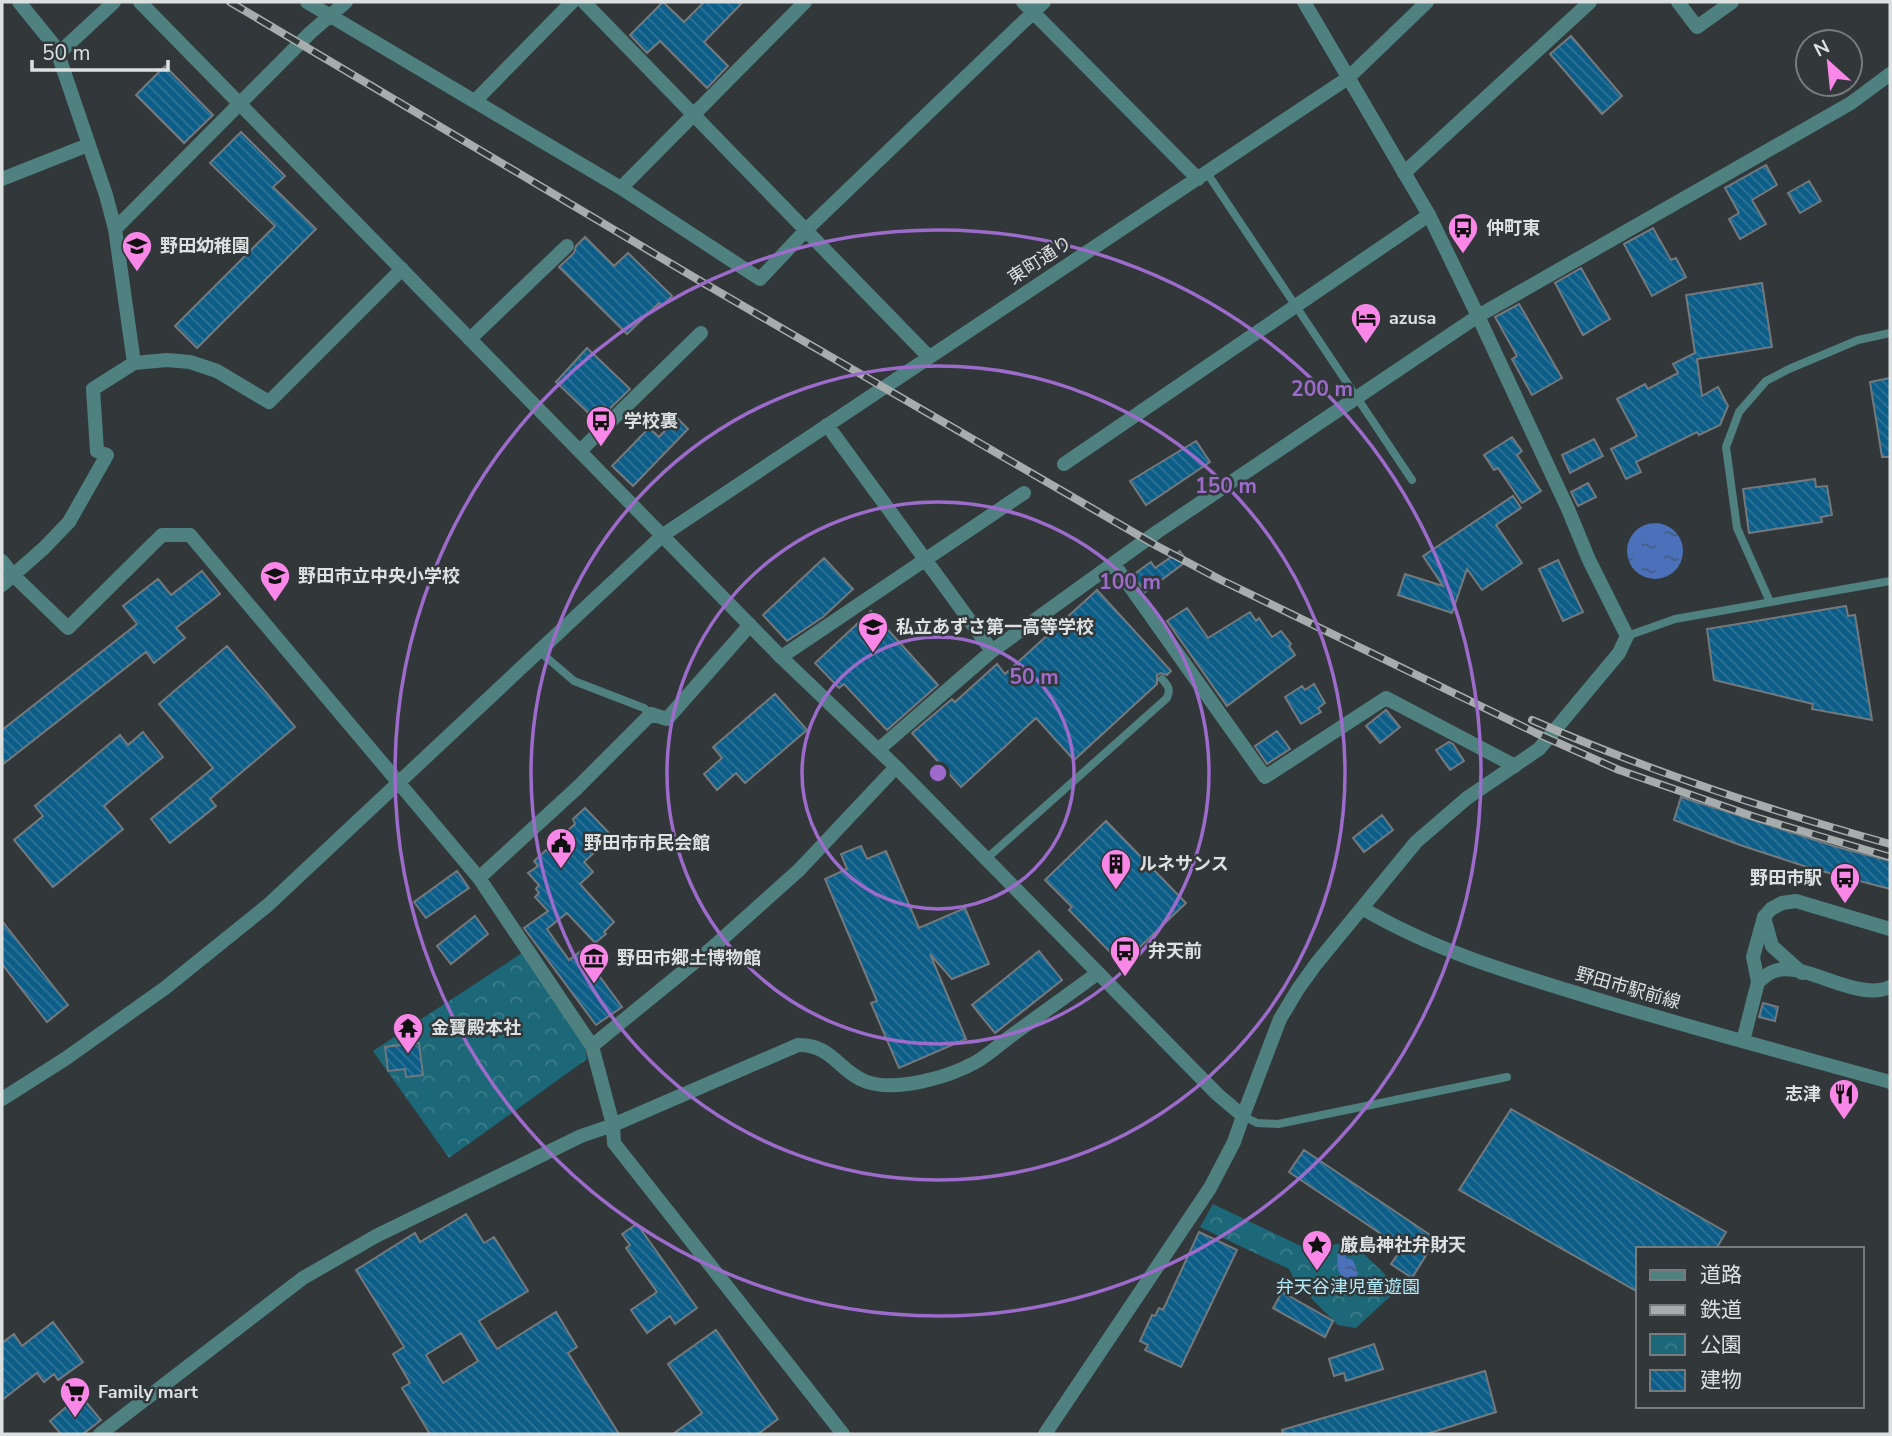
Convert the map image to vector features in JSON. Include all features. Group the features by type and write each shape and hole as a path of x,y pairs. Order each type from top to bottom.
{"street":[{"path":"19,2 58,54 106,195 115,229 134,363"},
{"path":"58,54 114,2"},
{"path":"140,2 781,657 896,767 1217,1094 1243,1116"},
{"path":"307,2 621,188 760,279 806,230 1034,5 1202,176"},
{"path":"115,229 311,32 345,2"},
{"path":"475,100 572,2"},
{"path":"584,2 929,357"},
{"path":"621,188 805,2"},
{"path":"1045,1434 1210,1188 1234,1142 1280,1019 1310,972 1416,842 1467,798 1539,749 1601,671 1619,653 1627,636 1429,215 1304,2"},
{"name":"東町通り","path":"2,1100 166,988 268,905 663,535 1348,78 1427,2"},
{"path":"1404,173 1590,2"},
{"path":"1678,2 1698,27 1732,2"},
{"path":"878,750 992,651 1157,532 1478,316 1851,103 1890,74"},
{"path":"2,179 88,145"},
{"path":"1064,464 1429,215"},
{"path":"470,339 567,246"},
{"path":"7,580 69,522 107,455 97,451 93,389 134,363 167,360 190,362 217,371 269,401 402,270"},
{"path":"580,451 701,333"},
{"path":"827,425 992,651"},
{"path":"781,657 1024,493"},
{"path":"2,561 7,580 68,628 162,535 190,535 478,877 592,1046 613,1125 614,1143 843,1434"},
{"path":"1114,564 1265,777 1386,698 1515,766"},
{"path":"478,877 577,788 651,713 667,719 750,625"},
{"path":"592,1046 712,948 799,870 896,767"},
{"path":"1743,1041 1758,982 1753,957 1764,917 1771,909 1782,903 1796,901 1890,929"},
{"name":"野田市駅前線","path":"1362,908 1407,932 1483,964 1890,1082"},
{"path":"1764,917 1773,946 1802,973"},
{"path":"1758,982 1771,972 1780,970 1802,973 1871,992 1890,987"},
{"path":"100,1434 303,1278 376,1236 582,1136 798,1045 813,1045 828,1053 866,1082 897,1087 940,1076 975,1062 1098,973"}],"lane":[{"path":"1202,176 1295,305 1412,480"},
{"path":"1770,601 1737,528 1726,447 1739,412 1766,381 1858,340 1890,332"},
{"path":"1627,636 1675,619 1890,581"},
{"path":"539,650 574,681 651,713"},
{"path":"986,859 1167,698 1170,692 1162,680"},
{"path":"1243,1116 1257,1123 1278,1124 1507,1077"}],"green space":[{"path":"522,953 585,1047 587,1059 449,1158 373,1051"},
{"name":"弁天谷津児童遊園","path":"1213,1204 1309,1250 1342,1243 1364,1254 1399,1288 1356,1328 1338,1325 1296,1283 1289,1269 1200,1227"}],"water":[{"path":"1655,523 1670,528 1678,536 1683,551 1678,566 1670,574 1655,579 1640,574 1632,566 1627,551 1632,536 1640,528"},
{"path":"1343,1251 1346,1258 1353,1260 1358,1273 1355,1281 1345,1284 1338,1269 1337,1255"}],"building":[{"path":"663,2 684,22 704,2 743,2 704,42 728,66 707,88 660,41 647,53 630,35"},
{"path":"1571,36 1622,96 1602,114 1550,54"},
{"path":"165,66 213,115 184,143 136,95"},
{"path":"241,132 285,176 273,187 316,229 197,348 175,326 275,226 210,163"},
{"path":"1766,165 1777,185 1752,200 1766,224 1740,239 1729,219 1739,213 1725,188"},
{"path":"1809,181 1821,201 1800,213 1788,193"},
{"path":"1653,228 1671,260 1676,258 1686,277 1652,296 1624,244"},
{"path":"585,237 614,266 628,253 672,296 662,306 659,303 627,334 559,267 574,253 576,246"},
{"path":"1581,268 1610,319 1583,335 1555,283"},
{"path":"1762,283 1772,347 1697,359 1702,396 1718,387 1728,406 1720,425 1699,435 1697,432 1636,462 1641,472 1626,479 1611,449 1637,436 1617,399 1645,384 1648,389 1678,373 1673,364 1695,353 1686,295"},
{"path":"1519,304 1562,378 1532,395 1512,359 1517,356 1495,317"},
{"path":"587,348 630,389 597,421 556,382"},
{"path":"1890,378 1890,457 1882,457 1870,382"},
{"path":"677,418 688,429 633,486 612,466 649,428 659,437"},
{"path":"1512,437 1522,451 1517,455 1541,491 1522,503 1498,468 1494,470 1484,455"},
{"path":"1594,439 1603,456 1570,473 1562,455"},
{"path":"1196,441 1210,462 1146,505 1130,481"},
{"path":"1815,479 1816,487 1827,486 1832,515 1821,517 1822,522 1749,533 1743,489"},
{"path":"1588,483 1596,497 1578,506 1571,492"},
{"path":"1513,496 1521,508 1496,525 1522,563 1482,590 1467,569 1452,613 1398,595 1405,574 1443,586 1423,556"},
{"path":"1180,551 1187,561 1145,592 1133,575 1151,562 1155,568"},
{"path":"824,558 853,589 823,617 787,641 763,615"},
{"path":"1558,560 1583,612 1563,621 1539,569"},
{"path":"202,571 220,594 176,628 185,638 154,663 146,652 2,765 2,730 137,624 123,606 158,579 171,595"},
{"path":"1097,590 1171,671 1167,675 1157,675 1157,684 1074,760 1036,718 961,787 912,733 952,699 955,702 997,664 1005,674"},
{"path":"1846,606 1848,616 1855,615 1872,720 1812,709 1813,704 1714,680 1707,629"},
{"path":"1187,608 1208,638 1250,612 1256,621 1259,618 1272,637 1281,631 1295,655 1227,706 1167,621"},
{"path":"871,611 938,685 887,730 844,684 839,688 815,663"},
{"path":"227,646 295,727 210,799 216,806 170,843 151,819 213,768 159,704"},
{"path":"1314,684 1325,703 1318,708 1321,712 1301,724 1285,697 1302,686 1305,690"},
{"path":"775,694 807,730 745,783 736,773 717,790 704,774 722,758 713,747"},
{"path":"1386,710 1400,727 1380,743 1366,726"},
{"path":"1277,731 1290,749 1267,764 1255,746"},
{"path":"143,732 163,757 104,806 123,829 53,887 14,840 43,816 35,806 120,735 128,745"},
{"path":"1449,742 1464,761 1450,770 1436,750"},
{"path":"1681,797 1837,847 1890,861 1890,889 1810,868 1674,820"},
{"path":"585,808 612,836 584,862 593,872 580,884 614,922 604,932 606,934 595,943 567,913 547,929 569,960 581,951 622,1007 596,1025 524,928 548,911 535,897 539,893 536,889 539,885 528,873 538,866 534,861 575,824 573,819"},
{"path":"1382,815 1393,830 1364,852 1353,838"},
{"name":"ルネサンス","path":"1106,821 1186,903 1122,964 1069,910 1072,907 1045,880"},
{"path":"861,846 867,859 886,851 919,928 965,908 989,964 952,979 930,954 966,1039 899,1068 871,1003 877,1001 825,879 847,869 841,854"},
{"path":"457,871 469,888 426,918 414,902"},
{"path":"475,916 488,934 451,964 437,946"},
{"path":"2,921 68,1005 47,1022 2,964"},
{"path":"1039,951 1062,980 995,1033 972,1005"},
{"path":"1763,1003 1778,1007 1775,1021 1759,1017"},
{"path":"419,1043 423,1075 406,1077 405,1069 388,1071 385,1047"},
{"path":"1511,1109 1726,1232 1717,1247 1636,1247 1636,1291 1459,1190"},
{"path":"1304,1150 1436,1239 1412,1278 1391,1264 1402,1248 1289,1172"},
{"path":"466,1214 484,1243 494,1237 528,1291 479,1321 497,1349 556,1312 577,1347 568,1353 619,1434 430,1434 402,1388 410,1383 393,1354 404,1347 356,1270 415,1233 420,1242","holes":["461,1333 478,1361 443,1383 426,1355"]},
{"path":"637,1224 697,1308 675,1324 670,1316 647,1333 631,1310 657,1292 626,1248 630,1245 622,1234"},
{"path":"1199,1232 1237,1250 1181,1367 1145,1350 1148,1345 1140,1341 1152,1315 1155,1316 1159,1308 1163,1310"},
{"path":"1282,1292 1333,1321 1325,1337 1273,1308"},
{"path":"53,1322 83,1362 58,1380 54,1374 44,1382 37,1373 2,1400 2,1343 14,1334 22,1346"},
{"path":"716,1330 778,1419 758,1434 673,1434 702,1413 668,1364"},
{"path":"1374,1344 1383,1369 1346,1381 1344,1373 1334,1376 1329,1359"},
{"path":"1485,1371 1496,1412 1427,1434 1283,1434 1282,1430"},
{"path":"80,1395 101,1420 83,1434 61,1434 50,1421"}],"railway":[{"path":"230,2 707,285 1157,546 1221,580 1536,733 1619,770 1755,817 1890,857"},
{"path":"1532,720 1709,788 1890,844"}],"place":[{"name":"仲町東","path":"1463,255"},
{"name":"野田幼稚園","path":"137,273"},
{"name":"azusa","path":"1366,345"},
{"name":"学校裏","path":"601,448"},
{"name":"野田市立中央小学校","path":"275,603"},
{"name":"私立あずさ第一高等学校","path":"873,654"},
{"name":"野田市市民会館","path":"561,870"},
{"name":"ルネサンス","path":"1116,891"},
{"name":"野田市駅","path":"1845,905"},
{"name":"弁天前","path":"1125,978"},
{"name":"野田市郷土博物館","path":"594,985"},
{"name":"金寶殿本社","path":"408,1055"},
{"name":"志津","path":"1844,1121"},
{"name":"厳島神社弁財天","path":"1317,1272"},
{"name":"Family mart","path":"75,1419"}]}
